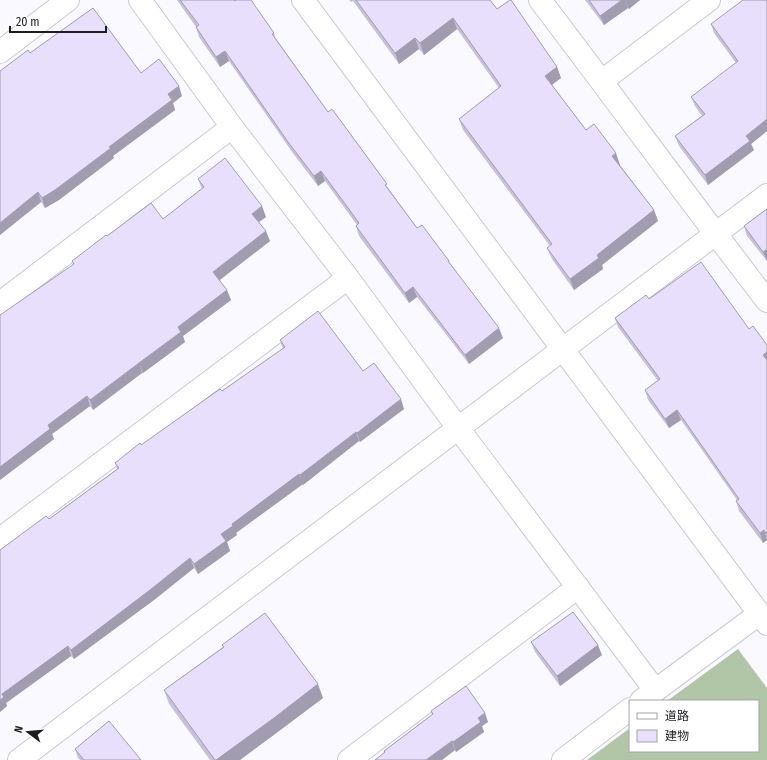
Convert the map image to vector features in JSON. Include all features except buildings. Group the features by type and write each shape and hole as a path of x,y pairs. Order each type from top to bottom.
{"street":[{"path":"0,52 68,0"},
{"path":"140,0 232,127 348,278 458,428 578,587 648,696 763,619 303,0"},
{"path":"540,0 767,301"},
{"path":"602,81 709,0"},
{"path":"0,303 232,127"},
{"path":"19,760 767,195"},
{"path":"0,539 348,278"},
{"path":"349,760 578,587"},
{"path":"563,760 629,710"}],"green space":[{"path":"738,649 767,688 767,760 587,760 629,729 629,752 759,752 759,700 668,700"}]}
